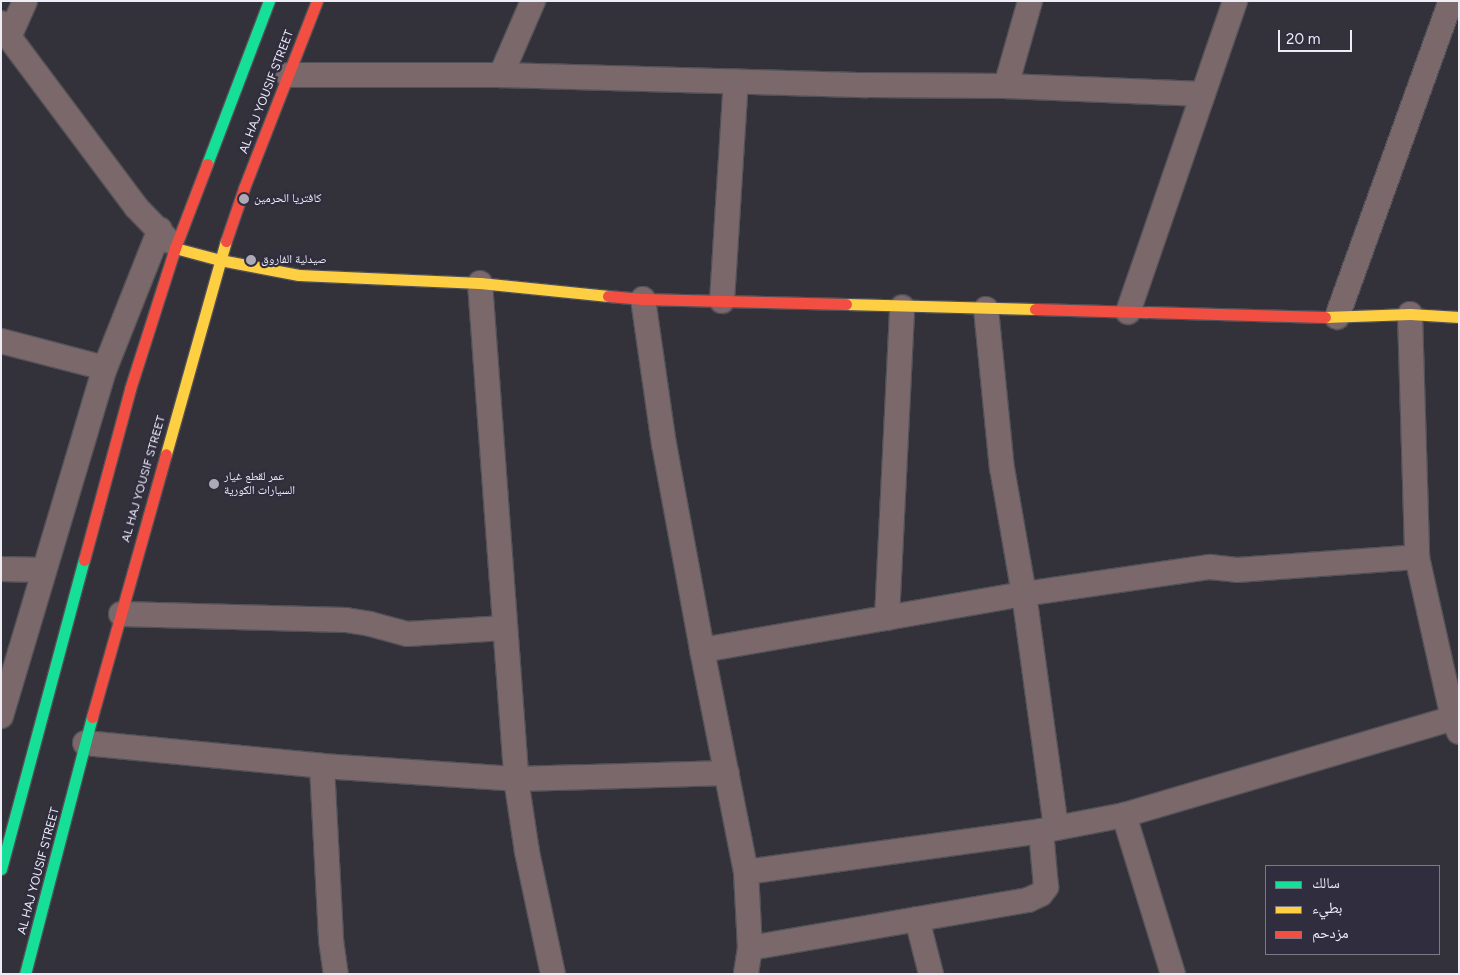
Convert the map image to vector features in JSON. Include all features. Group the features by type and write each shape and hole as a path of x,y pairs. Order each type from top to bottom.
{"main road":[{"path":"1,869 130,389 175,248 268,1"},
{"name":"AL HAJ YOUSIF STREET","path":"25,974 121,614 220,260 244,188 317,1"},
{"path":"175,248 220,260 299,275 480,283 643,299 1337,318 1410,314 1459,317"}],"street":[{"path":"25,1 5,30 136,207 160,229 175,248"},
{"path":"501,75 533,1"},
{"path":"1006,86 1030,1"},
{"path":"1128,312 1235,1"},
{"path":"1337,318 1451,1"},
{"path":"288,75 501,75 1006,86 1203,94"},
{"path":"722,301 736,81"},
{"path":"1,716 7,674 44,570 105,368 160,229"},
{"path":"480,283 516,779 527,852 553,974"},
{"path":"643,299 664,444 746,872 750,948 746,974"},
{"path":"887,618 902,307"},
{"path":"750,948 1028,900 1041,894 1046,887 1048,829 1024,594 1002,468 986,309"},
{"path":"746,872 1048,829 1124,815 1456,725 1417,557 1410,314"},
{"path":"1,341 105,368"},
{"path":"702,650 1024,594 1210,567 1237,570 1417,557"},
{"path":"1,569 44,570"},
{"path":"121,614 346,620 407,634 504,628"},
{"path":"86,743 322,766 516,779 727,773"},
{"path":"322,766 330,940 336,974"},
{"path":"1124,815 1173,974"},
{"path":"917,919 931,974"}],"traffic: fast":[{"path":"207,164 269,1"},
{"path":"1,869 84,560"},
{"path":"25,974 92,717"}],"traffic: slow":[{"path":"166,454 226,241"},
{"path":"175,248 220,260 299,275 480,283 608,296"},
{"path":"846,304 1035,309"},
{"path":"1325,317 1410,314 1459,317"}],"traffic: jam":[{"path":"226,241 244,188 317,1"},
{"path":"84,560 130,389 175,248 207,164"},
{"path":"608,296 643,299 846,304"},
{"path":"1035,309 1325,317"},
{"path":"92,717 166,454"}],"place":[{"name":"كافتريا الحرمين","path":"244,199"},
{"name":"صيدلية الفاروق","path":"251,260"},
{"name":"عمر لقطع غيار السيارات الكورية","path":"214,484"}]}
